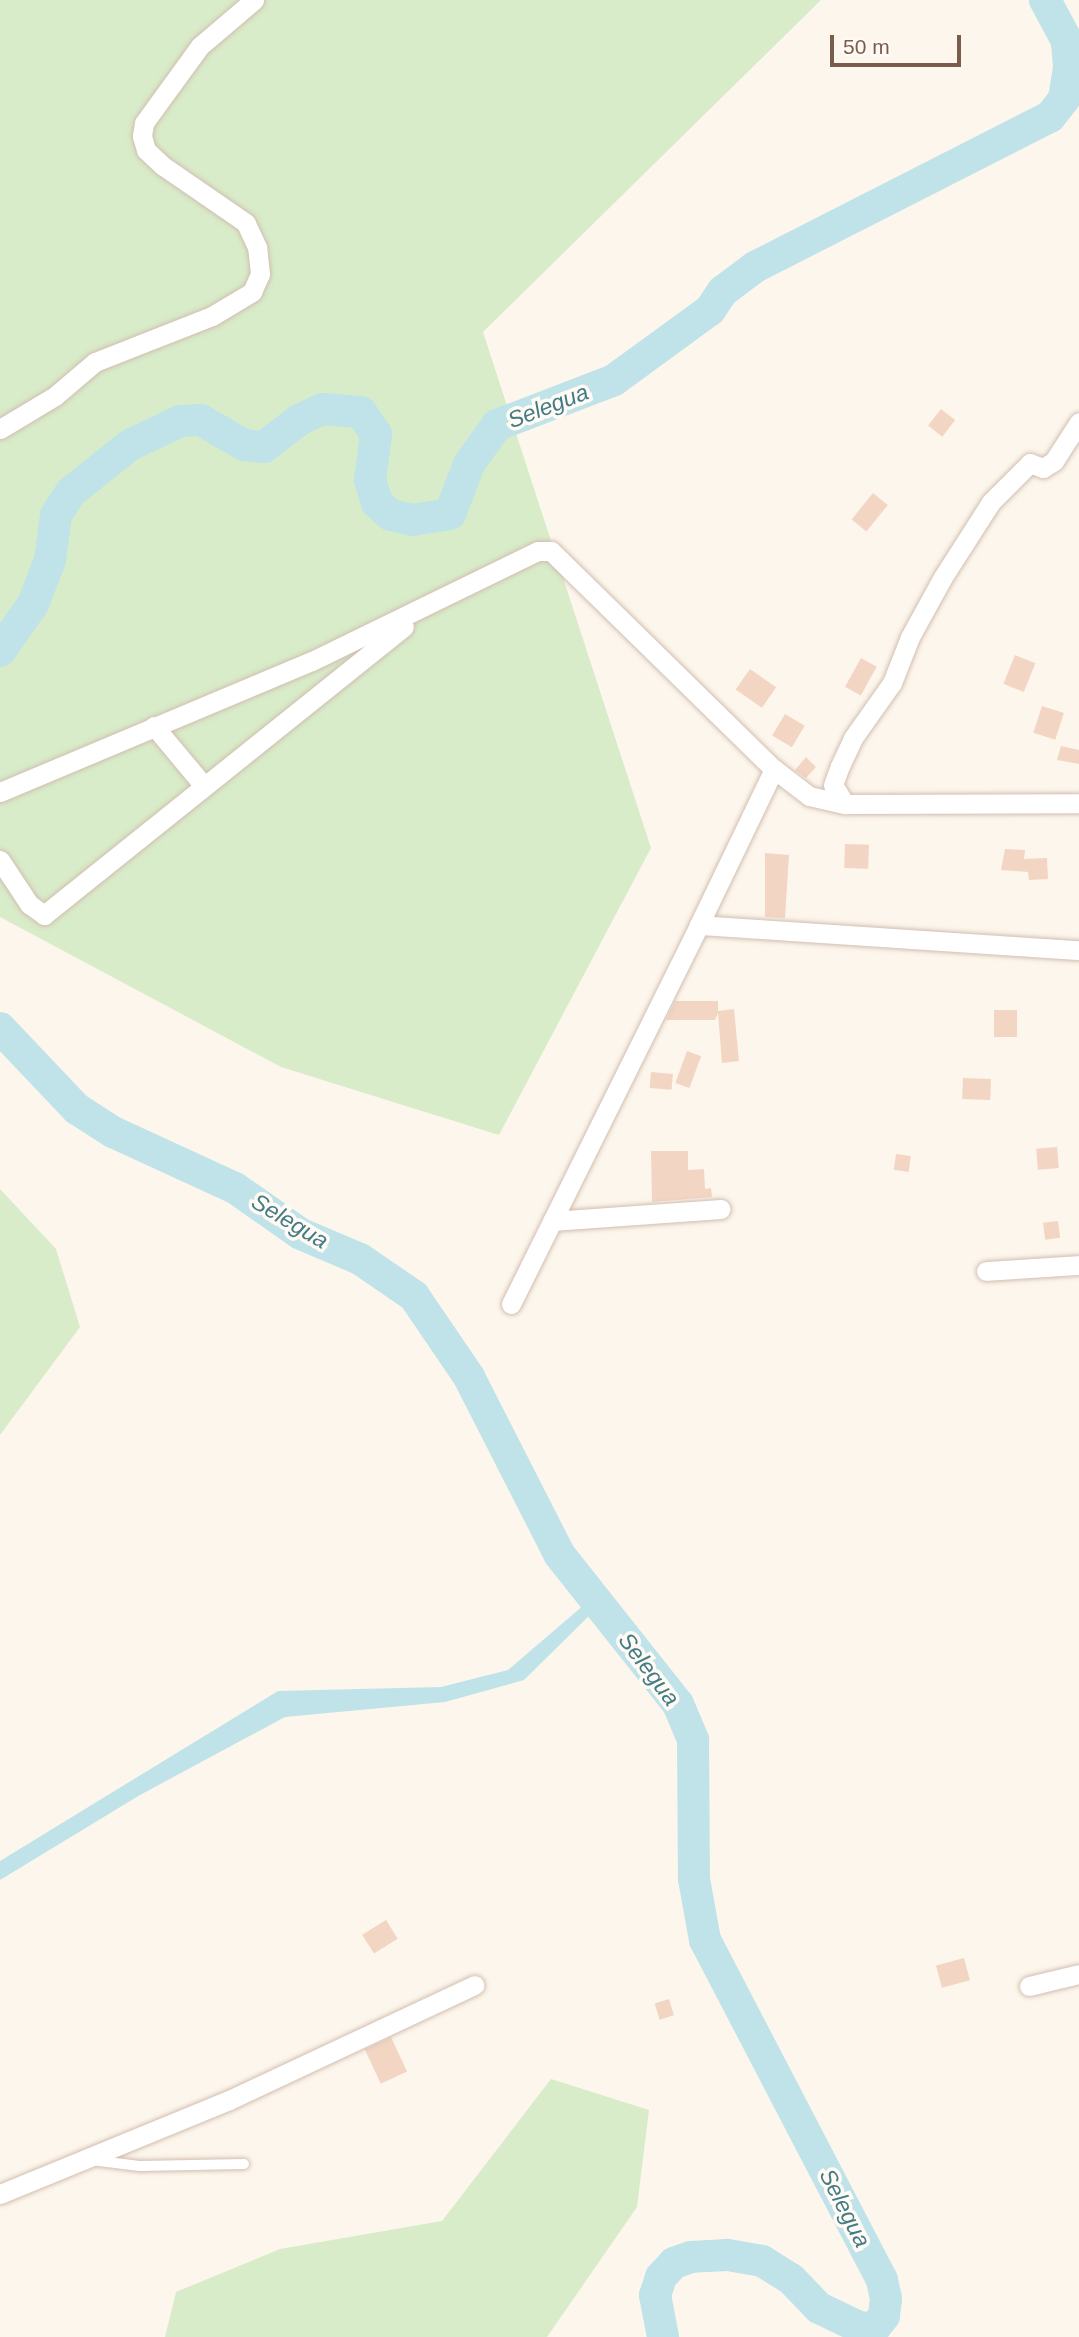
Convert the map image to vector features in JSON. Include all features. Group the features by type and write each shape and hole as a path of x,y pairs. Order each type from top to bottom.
{"street":[{"path":"0,429 55,396 94,362 212,316 252,292 260,274 246,223 163,166 146,150 142,136 144,123 200,46 254,0"},
{"path":"845,804 833,785 840,766 853,738 892,683 910,637 943,577 991,502 1030,463 1043,468 1054,461 1079,422"},
{"path":"0,792 429,607 538,551 551,551 774,769 809,796 845,804 1079,803"},
{"path":"0,860 29,904 44,915 429,607"},
{"path":"155,726 204,786"},
{"path":"511,1304 774,769"},
{"path":"699,925 1079,950"},
{"path":"552,1221 721,1209"},
{"path":"986,1271 1079,1265"},
{"path":"1029,1986 1079,1974"},
{"path":"0,2194 229,2100 474,1985"}],"lane":[{"path":"85,2158 140,2166 244,2164"}],"green space":[{"path":"0,0 821,0 483,332 651,848 499,1135 281,1067 0,917"},
{"path":"0,1189 56,1249 80,1327 0,1435"},
{"path":"551,2079 649,2110 637,2207 547,2337 165,2337 176,2292 280,2249 442,2221"}],"water":[{"path":"592,1598 599,1606 524,1680 445,1702 285,1717 140,1795 0,1880 0,1861 278,1691 441,1687 508,1670"}],"building":[{"path":"941,409 955,420 942,437 928,426"},
{"path":"873,493 888,505 866,531 852,519"},
{"path":"1015,655 1035,663 1024,692 1003,684"},
{"path":"861,658 877,667 861,696 845,687"},
{"path":"750,669 776,687 762,708 736,689"},
{"path":"1042,706 1064,713 1055,740 1033,733"},
{"path":"785,714 805,726 792,747 772,735"},
{"path":"1061,746 1079,750 1079,764 1057,760"},
{"path":"806,757 816,767 806,778 795,770"},
{"path":"845,844 869,845 868,869 844,868"},
{"path":"1005,849 1025,850 1024,859 1047,858 1048,879 1029,880 1028,872 1001,870"},
{"path":"765,853 789,855 785,918 765,917"},
{"path":"675,1001 718,1001 718,1011 734,1009 739,1061 722,1063 718,1013 715,1020 666,1020"},
{"path":"994,1010 1017,1010 1017,1037 994,1037"},
{"path":"687,1051 701,1056 689,1088 675,1083"},
{"path":"651,1072 673,1074 672,1090 650,1088"},
{"path":"963,1078 991,1079 990,1100 962,1099"},
{"path":"1057,1147 1059,1168 1038,1170 1036,1149"},
{"path":"651,1151 688,1151 688,1170 704,1169 705,1189 711,1188 712,1197 652,1202"},
{"path":"896,1154 911,1156 909,1172 894,1170"},
{"path":"1058,1221 1060,1238 1045,1240 1043,1223"},
{"path":"386,1920 398,1939 374,1953 362,1935"},
{"path":"964,1958 970,1980 942,1988 936,1966"},
{"path":"669,1999 674,2015 660,2020 655,2003"},
{"path":"391,2037 407,2071 381,2084 365,2049"}],"waterway":[{"name":"Selegua","path":"0,651 33,604 50,560 56,515 71,492 130,445 180,421 201,420 244,445 264,447 299,420 323,409 361,412 376,434 370,480 377,503 391,515 412,520 450,514 469,464 497,425 614,380 710,310 723,291 755,267 1050,117 1064,99 1069,66 1067,41 1045,0"},
{"name":"Selegua","path":"0,1028 77,1109 113,1132 235,1188 301,1234 360,1259 414,1296 469,1377 559,1554 678,1704 693,1740 694,1879 705,1940 882,2280 886,2299 884,2316 875,2327 861,2328 819,2308 791,2279 762,2261 727,2255 691,2257 674,2263 661,2277 655,2295 663,2337"}]}
